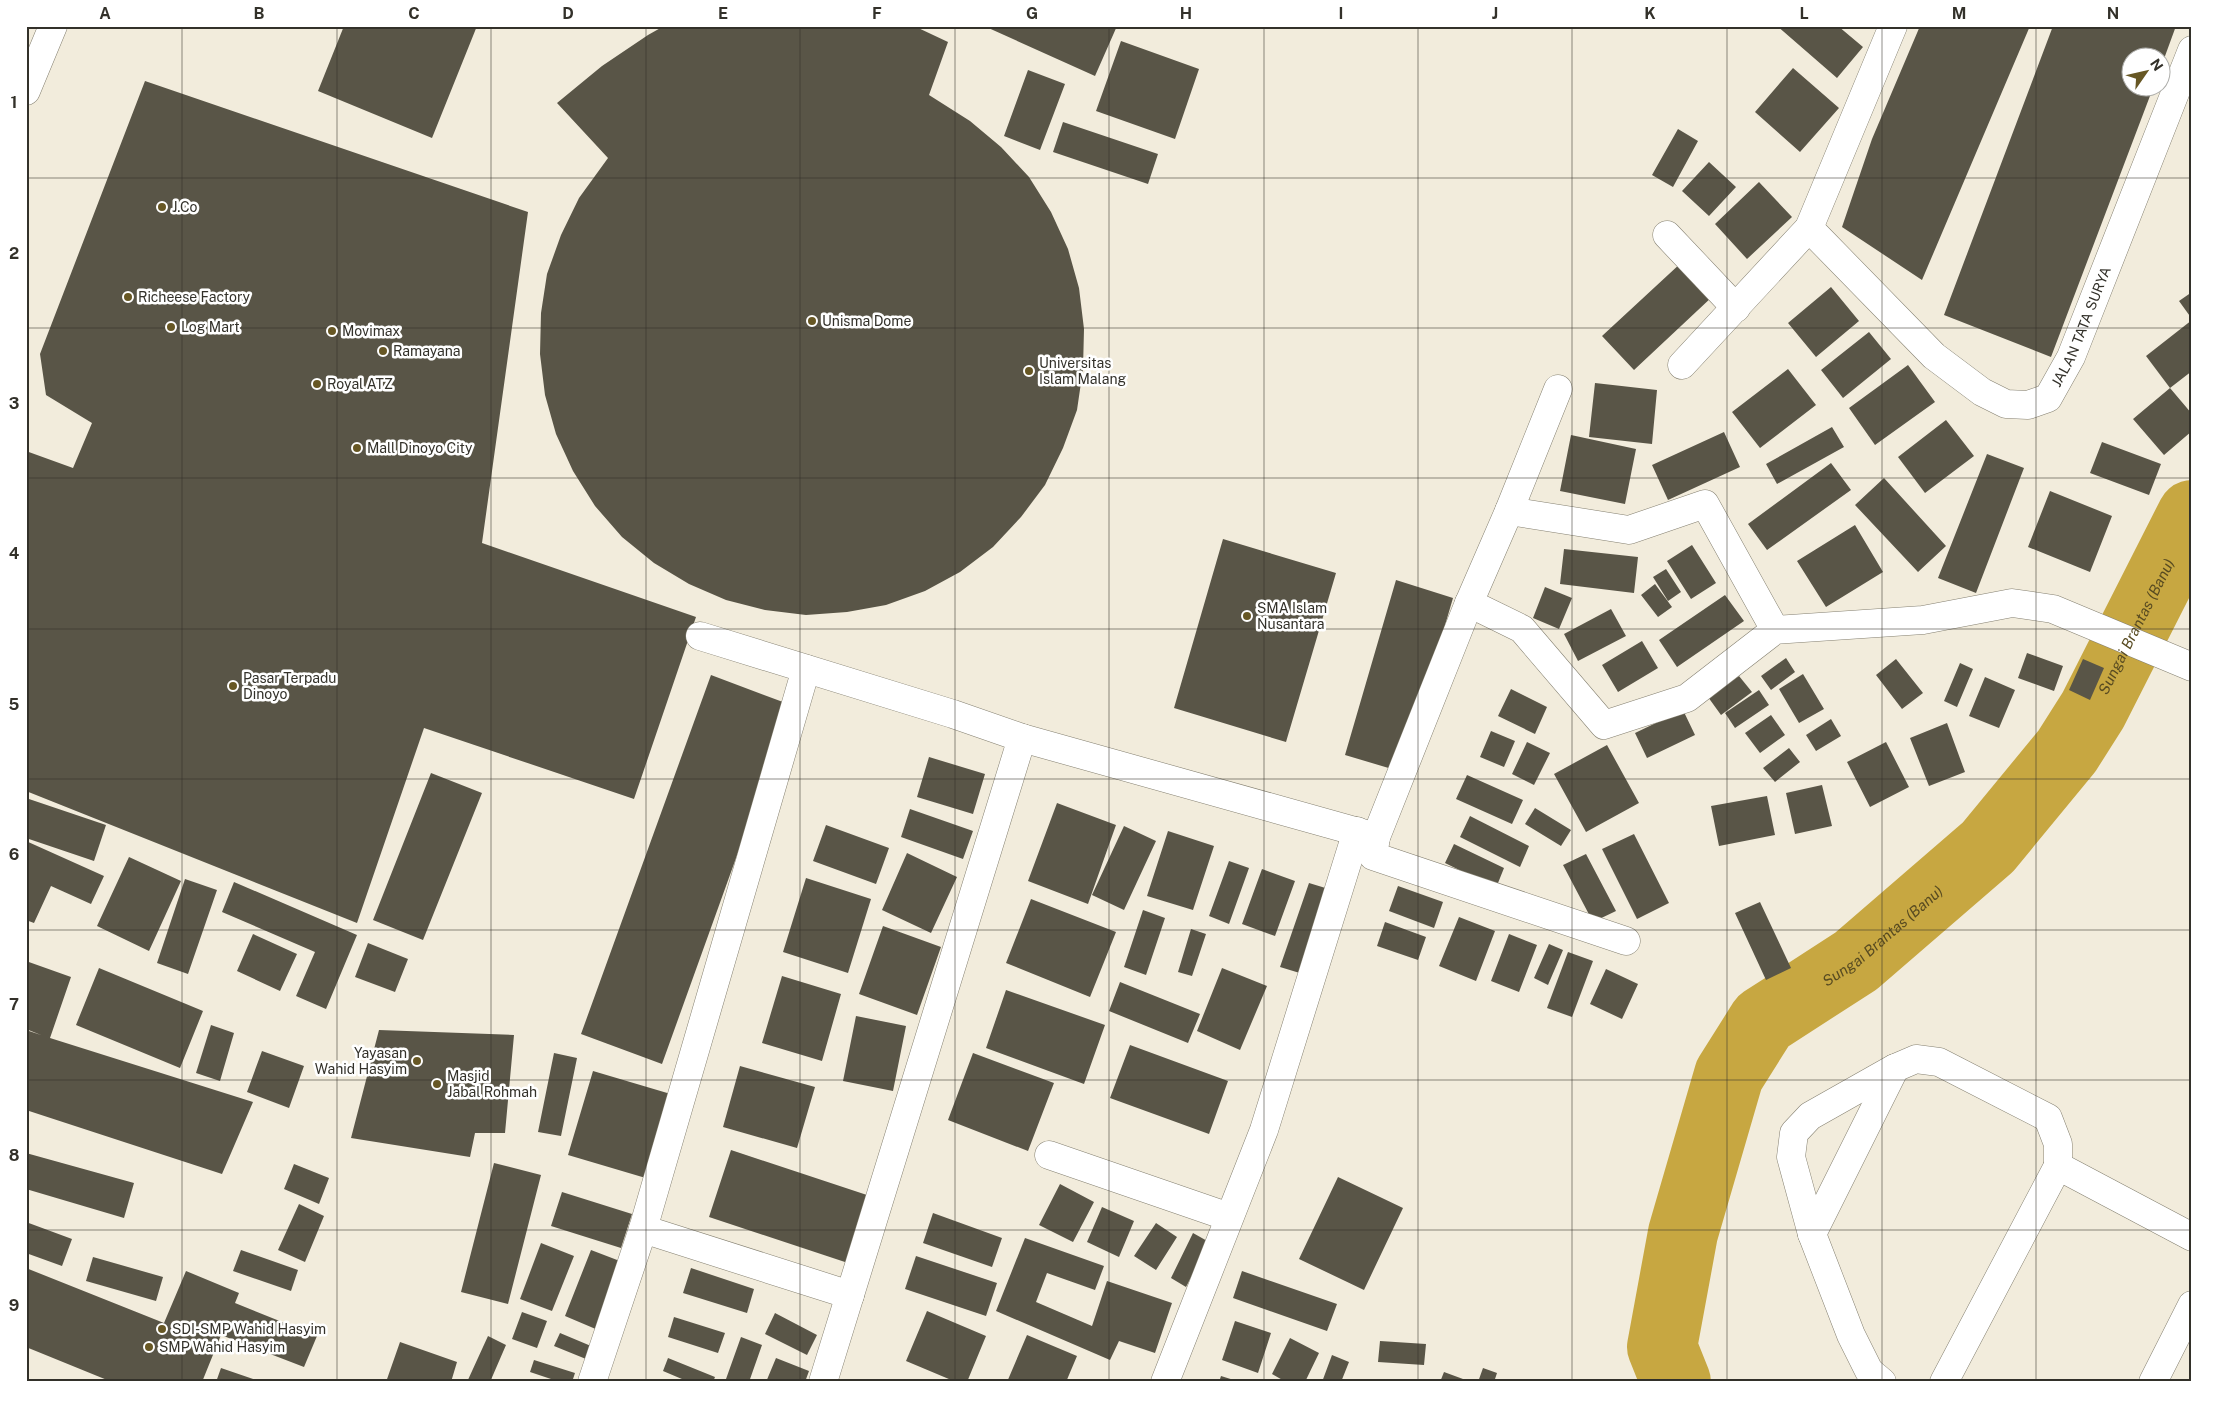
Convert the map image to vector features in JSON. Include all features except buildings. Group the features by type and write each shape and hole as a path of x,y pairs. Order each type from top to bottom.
{"street":[{"path":"26,91 53,26"},
{"path":"1682,364 1809,228 1893,26"},
{"name":"JALAN TATA SURYA","path":"1809,228 1934,356 1982,392 2006,404 2028,405 2048,398 2071,357 2192,50"},
{"path":"1667,235 1736,308"},
{"path":"1165,1382 1264,1130 1366,834 1509,511 1558,389"},
{"path":"1509,511 1629,530 1705,504 1776,630"},
{"path":"1469,603 1522,629 1604,725 1687,698 1776,630 1923,620 2012,603 2052,609 2192,667"},
{"path":"700,636 953,714 1022,738 1366,834"},
{"path":"592,1382 643,1229 806,669"},
{"path":"823,1382 1022,738"},
{"path":"1366,834 1373,856 1626,942"},
{"path":"1882,1382 1869,1371 1851,1335 1812,1234 1791,1157 1794,1133 1810,1116 1895,1068 1916,1059 1939,1062 2048,1118 2058,1144 2058,1166 1944,1382"},
{"path":"1812,1234 1895,1068"},
{"path":"1049,1155 1229,1217"},
{"path":"2058,1166 2192,1237"},
{"path":"643,1229 850,1295"},
{"path":"2153,1382 2192,1306"}],"waterway":[{"name":"Sungai Brantas (Banu)","path":"1676,1382 1662,1347 1683,1233 1729,1075 1763,1021 1856,961 1988,847 2067,751 2093,710 2192,515"}],"place":[{"name":"J.Co","path":"162,207"},
{"name":"Richeese Factory","path":"128,297"},
{"name":"Unisma Dome","path":"812,321"},
{"name":"Log Mart","path":"171,327"},
{"name":"Movimax","path":"332,331"},
{"name":"Ramayana","path":"383,351"},
{"name":"Universitas Islam Malang","path":"1029,371"},
{"name":"Royal ATZ","path":"317,384"},
{"name":"Mall Dinoyo City","path":"357,448"},
{"name":"SMA Islam Nusantara","path":"1247,616"},
{"name":"Pasar Terpadu Dinoyo","path":"233,686"},
{"name":"Yayasan Wahid Hasyim","path":"417,1061"},
{"name":"Masjid Jabal Rohmah","path":"437,1084"},
{"name":"SDI-SMP Wahid Hasyim","path":"162,1329"},
{"name":"SMP Wahid Hasyim","path":"149,1347"}]}
